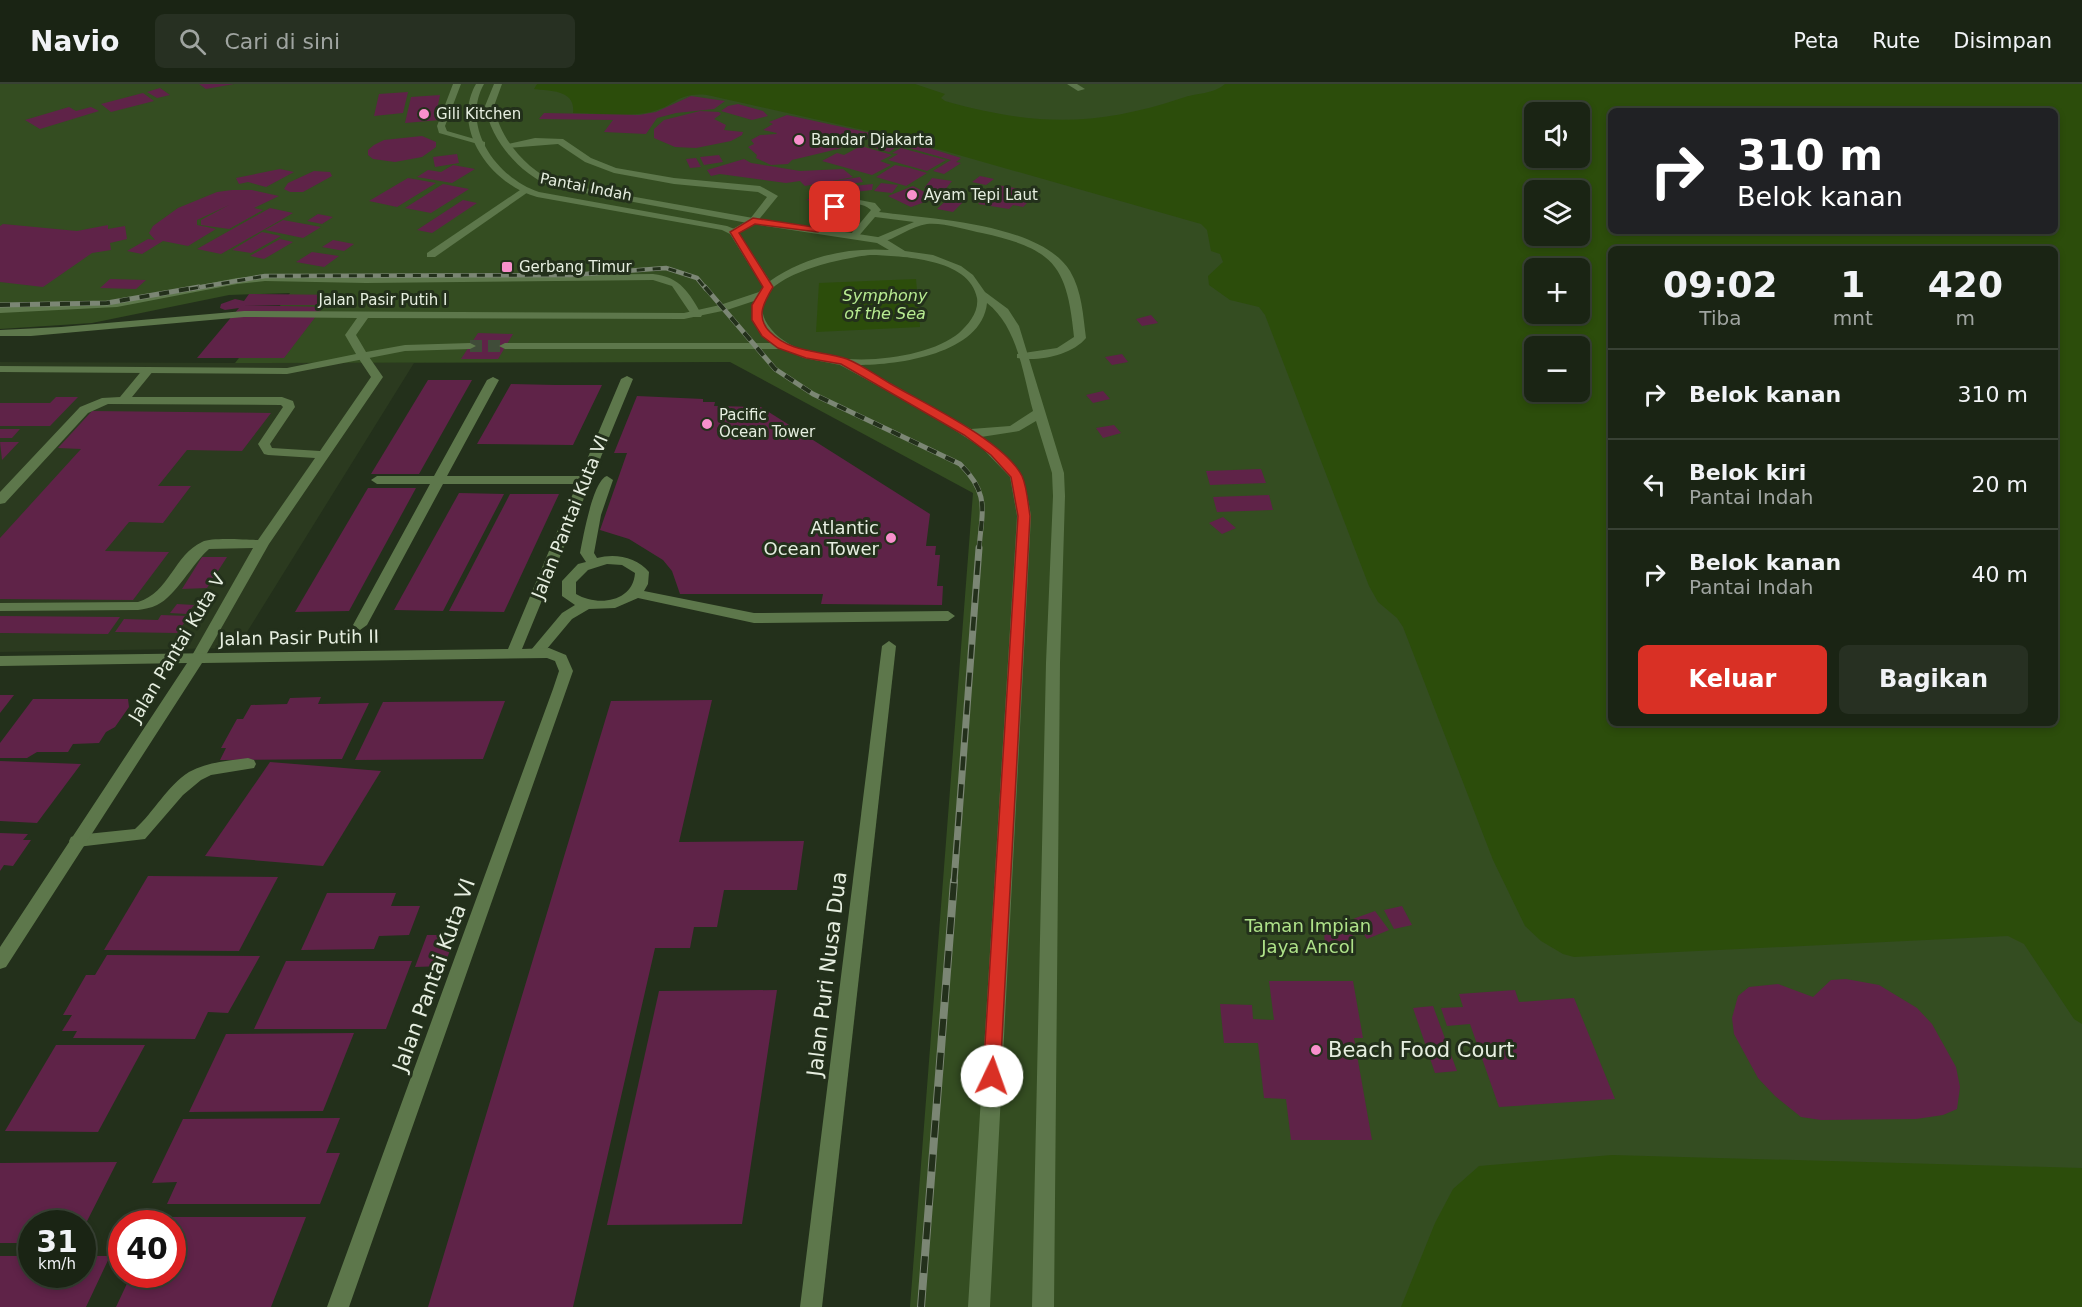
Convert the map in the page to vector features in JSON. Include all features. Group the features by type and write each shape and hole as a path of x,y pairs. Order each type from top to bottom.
{"street":[{"path":"457,84 441,126 443,132 482,144"},
{"name":"Pantai Indah","path":"480,84 469,103 470,121 500,173 513,184 526,190 724,228 734,232"},
{"name":"Pantai Indah","path":"498,84 491,96 490,108 508,145 520,164 533,175 555,185 753,221 880,240 901,253"},
{"path":"1023,84 1030,84"},
{"path":"1071,84 1081,89"},
{"path":"508,145 535,141 560,141 588,160 614,170 768,192 773,196 771,201 753,221 734,232 766,290 757,305 757,320 766,333 782,346 810,356 844,362 887,360 936,349 959,337 975,323 982,308 981,294 975,282 945,263 901,253"},
{"path":"431,255 526,190"},
{"path":"815,230 835,207 861,201 875,207 873,214 854,236"},
{"path":"873,214 988,231 1046,251 1060,264 1074,292 1080,338 1074,345 1064,350 1021,356"},
{"path":"880,240 923,222"},
{"name":"Jalan Pasir Putih I","path":"0,333 72,331 214,315 697,315 766,290 786,274 811,263 839,256 901,253"},
{"path":"0,310 117,304 237,281 265,278 366,280 653,277 673,280 681,287 697,315"},
{"path":"981,294 1004,311 1014,326 1038,413 1058,473 1043,1307"},
{"path":"363,356 350,335 365,314"},
{"path":"0,369 287,371 422,346 470,346"},
{"path":"505,346 782,346"},
{"name":"Jalan Pantai Kuta V","path":"0,962 197,659 262,544 377,377 363,356"},
{"path":"844,362 968,433 995,453 1017,476 1024,516 979,1307"},
{"path":"123,400 148,370"},
{"name":"Jalan Pantai Kuta VI","path":"513,654 627,379"},
{"path":"360,625 493,380"},
{"path":"0,500 84,410 106,400 282,401 289,403 289,407 264,444 268,451 323,455"},
{"path":"968,433 1016,429 1025,426 1038,413"},
{"path":"377,480 585,480"},
{"path":"594,563 587,553 595,515 606,480"},
{"path":"0,607 138,606 152,602 164,593 191,558 206,545 262,544"},
{"path":"635,593 643,579 637,566 618,560 594,563 575,574 567,589 570,596 585,605 606,606 635,593 753,618 948,616"},
{"path":"536,653 567,616 585,605"},
{"name":"Jalan Puri Nusa Dua","path":"811,1307 890,646"},
{"name":"Jalan Pasir Putih II","path":"0,661 536,653 549,653 561,658"},
{"name":"Jalan Pantai Kuta VI","path":"338,1307 560,689 566,671 561,658"},
{"path":"77,841 139,836 186,783 196,775 248,764"}],"shaded area":[{"path":"0,362 414,363 237,648 0,652"}],"green space":[{"name":"Taman Impian Jaya Ancol","path":"0,84 2007,84 1655,108 1608,108 1608,234 2058,233 2082,250 2082,1307 910,1307 973,493 730,362 235,363 290,293 229,295 92,323 0,329"}],"water":[{"path":"537,84 915,84 945,94 941,98 945,101 977,109 1036,119 1064,120 1121,114 1210,92 1225,84 2082,84 2082,1024 2074,1019 2024,944 2008,936 1574,957 1563,954 1541,941 1525,926 1493,860 1403,627 1397,618 1378,602 1369,586 1265,315 1259,307 1230,300 1209,285 1208,276 1223,262 1220,254 1211,251 1207,230 1201,224 899,138 707,95 683,97 651,112 612,114 573,113 571,100 561,93 534,89"},
{"name":"Symphony of the Sea","path":"916,279 920,327 816,332 819,283"},
{"path":"1612,1155 2082,1168 2082,1307 1401,1307 1435,1223 1453,1189 1479,1166"}],"building":[{"path":"199,84 234,84 206,89"},
{"path":"160,88 170,95 157,98 147,92"},
{"path":"408,92 403,113 374,116 379,94"},
{"path":"143,93 154,101 111,112 101,104"},
{"name":"Gili Kitchen","path":"440,95 438,105 443,105 440,120 405,123 411,97"},
{"path":"691,96 725,101 714,109 676,113 657,118 646,134 604,132 613,120 539,119 544,113 639,115 656,112"},
{"path":"738,104 763,111 768,116 752,120 721,111 728,106"},
{"path":"69,107 76,111 91,107 99,111 40,129 25,120"},
{"path":"700,111 719,112 721,114 714,119 726,125 724,130 743,132 742,135 731,141 696,148 675,147 654,138 654,129 664,120"},
{"name":"Bandar Djakarta","path":"787,115 907,141 961,158 956,162 961,163 944,174 933,171 951,160 892,143 851,136 840,145 835,144 842,148 792,160 788,164 771,165 756,158 757,155 748,147 754,144 751,140 760,135 776,134 763,130 773,124 769,122"},
{"path":"422,136 436,142 436,147 422,157 395,162 373,159 368,155 368,150 384,140"},
{"path":"874,141 898,146 889,152 867,146"},
{"path":"861,146 892,155 880,161 891,165 872,175 822,161 837,153 844,155"},
{"path":"901,148 946,160 927,171 888,160 898,154 892,153"},
{"path":"457,154 459,163 435,167 433,157"},
{"path":"719,155 723,162 704,165 700,157"},
{"path":"696,158 701,167 690,168 686,159"},
{"path":"744,159 751,163 800,171 843,169 853,177 828,182 860,177 863,182 824,188 821,183 805,186 800,181 786,183 720,174 711,176 707,170"},
{"path":"453,165 475,169 452,183 417,177 428,170 441,172"},
{"path":"895,165 927,173 906,186 876,177"},
{"path":"280,169 294,172 266,187 248,182 239,184 236,178"},
{"path":"314,171 330,172 332,176 303,192 290,192 284,189 288,183"},
{"path":"980,176 994,179 986,185 972,182"},
{"path":"408,178 436,183 397,207 369,201"},
{"path":"932,178 952,181 944,191 924,188"},
{"path":"881,183 898,185 892,193 874,191"},
{"path":"443,184 469,189 431,213 405,208"},
{"path":"873,184 872,190 837,194 821,203 806,200 834,188"},
{"path":"997,185 1027,190 1021,196 1032,198 1023,207 1013,205 1009,209 978,204"},
{"path":"913,186 936,198 911,207 888,196"},
{"path":"252,190 279,196 254,208 263,210 229,229 201,225 201,220 229,205 197,220 197,225 216,229 188,246 163,241 142,254 127,251 148,239 155,240 149,233 153,226 178,208 217,192"},
{"path":"952,195 967,198 953,212 937,209"},
{"path":"463,200 477,203 432,233 417,230"},
{"path":"270,208 293,213 221,254 197,249"},
{"path":"318,214 333,217 322,224 307,221"},
{"path":"283,220 321,227 303,238 265,230"},
{"path":"3,224 77,231 108,225 108,229 125,226 127,239 110,243 111,250 92,253 43,287 0,282 0,226"},
{"path":"262,232 281,236 251,253 232,250"},
{"path":"280,239 293,242 264,259 250,256"},
{"path":"333,240 354,244 344,251 322,247"},
{"path":"312,252 339,256 324,267 296,262"},
{"path":"110,279 146,280 136,289 100,288"},
{"path":"249,294 346,295 338,305 243,305 323,307 284,358 197,358 239,308 225,310 220,308 221,304 235,299 244,301"},
{"path":"1151,315 1158,323 1142,326 1136,319"},
{"path":"478,333 513,334 498,359 461,359"},
{"path":"1122,354 1128,362 1112,365 1105,357"},
{"path":"428,380 472,380 419,474 371,474"},
{"path":"511,384 602,385 573,445 477,444"},
{"path":"1103,391 1110,399 1093,403 1086,395"},
{"path":"637,396 703,399 703,402 715,402 714,406 761,407 930,514 926,546 936,546 935,555 940,555 937,586 943,586 942,605 821,604 823,594 680,594 672,571 663,560 629,539 600,530 627,453 614,453"},
{"path":"56,397 78,397 50,426 0,426 0,403 50,403"},
{"path":"92,411 271,413 242,451 187,450 158,486 191,486 163,523 129,522 105,551 169,552 133,600 0,599 0,538 81,449 58,448"},
{"path":"1114,425 1121,433 1103,438 1096,428"},
{"path":"0,429 20,429 12,438 0,438"},
{"path":"0,442 19,442 2,460"},
{"path":"1261,469 1266,483 1210,485 1206,471"},
{"path":"368,488 416,488 349,611 295,612"},
{"path":"459,493 504,494 443,611 394,610"},
{"path":"510,494 559,494 504,612 449,611"},
{"path":"1269,495 1273,510 1217,512 1213,497"},
{"path":"1223,517 1236,528 1222,534 1209,523"},
{"path":"202,557 227,557 207,588 182,589"},
{"path":"177,604 194,605 187,614 170,613"},
{"path":"161,615 189,616 177,633 115,632 124,619 158,620"},
{"path":"0,616 120,617 108,634 0,633"},
{"path":"0,695 14,695 0,713"},
{"path":"321,697 318,704 369,703 342,759 220,760 226,748 221,748 237,719 243,719 251,705 287,704 290,698"},
{"path":"33,699 128,699 129,707 115,727 106,732 99,743 73,744 68,752 37,752 27,758 0,758 0,743"},
{"path":"712,700 679,842 804,841 797,890 724,890 717,927 694,927 690,948 655,948 573,1307 428,1307 611,701"},
{"path":"505,701 483,759 355,760 383,702"},
{"path":"0,761 81,764 37,823 0,821"},
{"path":"270,762 381,771 323,866 205,856"},
{"path":"0,833 28,834 23,840 31,840 13,866 4,865 0,871"},
{"path":"148,876 278,877 239,951 104,950"},
{"path":"327,893 396,893 391,906 420,906 409,935 379,936 374,949 301,950"},
{"path":"1402,906 1412,925 1394,929 1384,910"},
{"path":"1375,911 1389,930 1367,939 1353,919"},
{"path":"1323,922 1351,923 1354,946 1325,944"},
{"path":"427,935 456,935 444,966 415,967"},
{"path":"107,955 260,956 228,1013 208,1012 195,1039 73,1038 77,1031 62,1031 72,1015 63,1015 86,975 95,975"},
{"path":"286,961 412,961 386,1029 254,1029"},
{"path":"1846,979 1879,985 1917,1008 1932,1024 1956,1067 1960,1087 1957,1109 1943,1115 1916,1119 1821,1120 1801,1117 1775,1096 1758,1078 1734,1034 1732,1018 1738,996 1749,987 1778,984 1813,997 1831,980"},
{"path":"1269,981 1353,981 1363,1038 1354,1038 1372,1140 1291,1140 1286,1099 1264,1098 1258,1043 1224,1043 1220,1004 1252,1005 1253,1019 1274,1020"},
{"path":"777,990 742,1224 607,1225 659,991"},
{"path":"1515,990 1519,1002 1574,998 1615,1099 1499,1107 1470,1024 1447,1026 1441,1008 1463,1007 1459,994"},
{"path":"1433,1006 1457,1071 1435,1073 1413,1008"},
{"path":"354,1033 323,1111 189,1112 226,1034"},
{"path":"56,1045 145,1045 98,1132 5,1131"},
{"path":"340,1118 326,1153 340,1153 320,1204 167,1204 177,1182 152,1183 183,1119"},
{"path":"117,1162 93,1210 18,1210 18,1243 0,1243 0,1163"},
{"path":"186,1217 306,1217 271,1307 116,1307 125,1288 186,1288"},
{"path":"0,1256 18,1256 18,1288 95,1288 86,1307 0,1307"},
{"path":"96,1256 108,1256 96,1286"}],"tunnel":[{"path":"470,346 505,346"}],"railway":[{"path":"190,289 265,276 571,275 666,268 697,278 706,289"},
{"path":"0,305 107,303 199,287"},
{"path":"705,287 775,369 813,394 960,464 970,475 980,494 982,513 979,549"},
{"path":"954,882 979,548"},
{"path":"921,1307 954,881"}],"place":[{"name":"Gili Kitchen","path":"424,114"},
{"name":"Bandar Djakarta","path":"799,140"},
{"name":"Ayam Tepi Laut","path":"912,195"},
{"name":"Gerbang Timur","path":"507,267"},
{"name":"Pacific Ocean Tower","path":"707,424"},
{"name":"Atlantic Ocean Tower","path":"891,538"},
{"name":"Beach Food Court","path":"1316,1050"}],"route":[{"path":"835,207 815,230 753,221 734,232 746,255 768,287 757,305 757,320 766,333 782,346 810,356 844,362 968,433 995,453 1017,476 1024,516 992,1076"}]}
